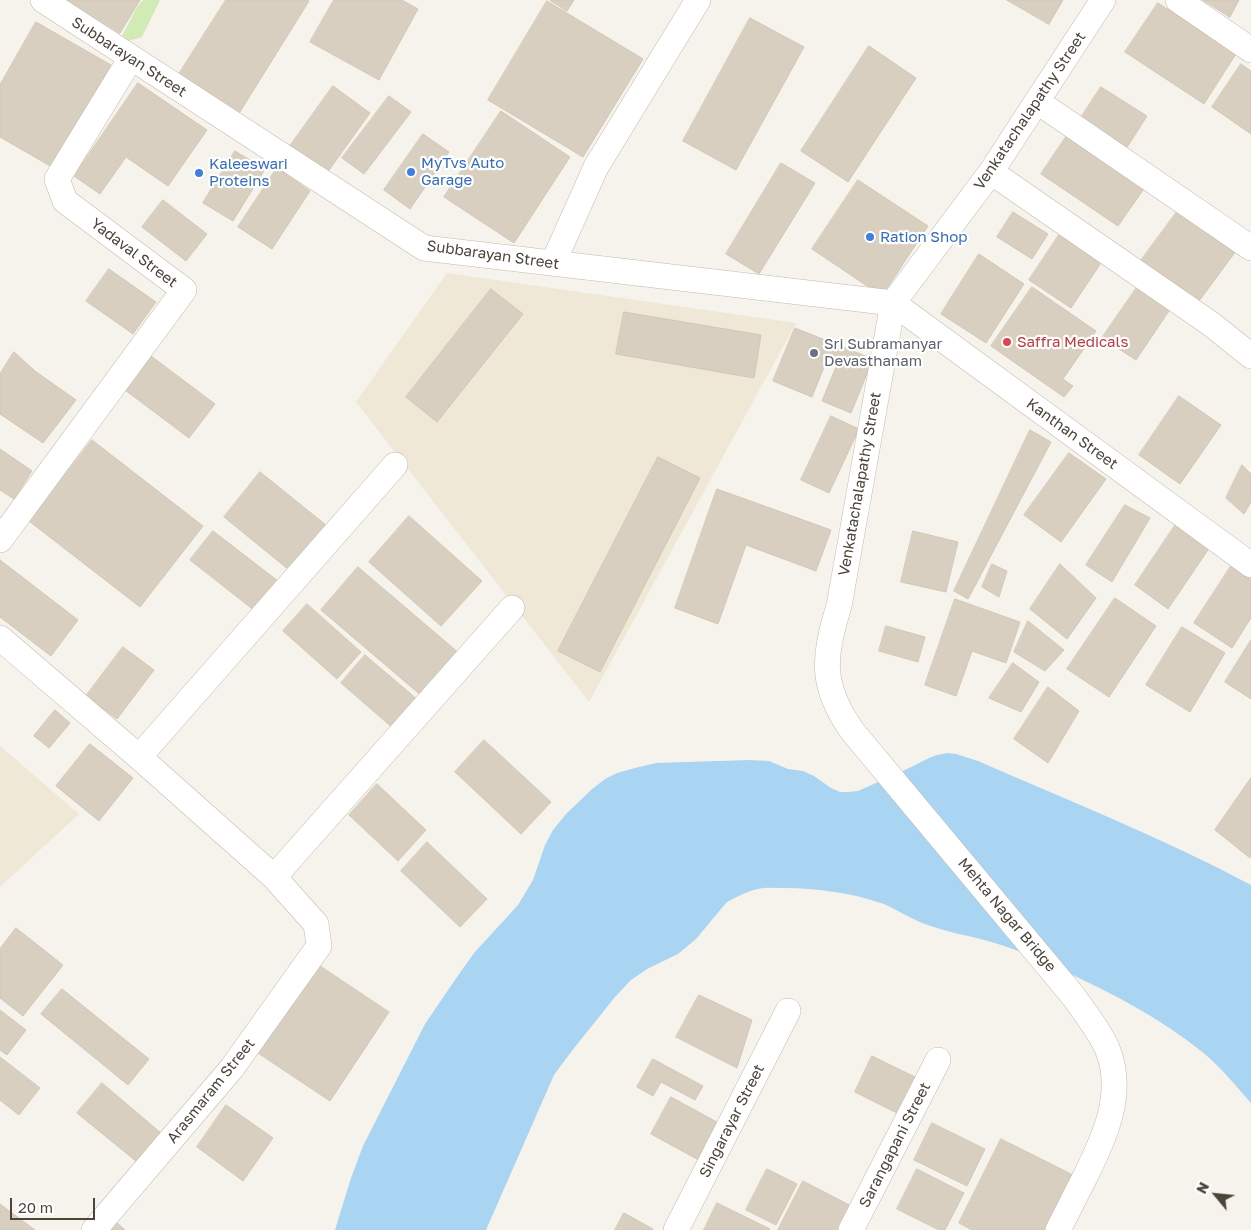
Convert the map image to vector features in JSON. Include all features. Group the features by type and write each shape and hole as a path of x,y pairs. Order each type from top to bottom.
{"street":[{"name":"Subbarayan Street","path":"43,0 424,248 893,303"},
{"path":"553,263 596,167 698,0"},
{"name":"Venkatachalapathy Street","path":"828,673 826,663 828,642 838,606 893,303 991,172 1103,0"},
{"path":"1178,0 1251,50"},
{"name":"Yadaval Street","path":"0,540 184,290 65,201 57,179 131,58"},
{"path":"1038,102 1251,248"},
{"path":"991,172 1211,324 1251,356"},
{"name":"Kanthan Street","path":"893,303 1251,565"},
{"path":"139,758 395,465"},
{"path":"0,638 274,877 512,608"},
{"name":"Mehta Nagar Bridge","path":"828,673 832,695 850,728 1062,982 1100,1034 1108,1049 1112,1063 1115,1089 1107,1129 1058,1230"},
{"name":"Arasmaram Street","path":"94,1230 232,1068 319,946 316,924 274,877"},
{"name":"Singarayar Street","path":"676,1230 788,1011"},
{"name":"Sarangapani Street","path":"851,1230 938,1060"}],"shaded area":[{"path":"447,273 796,323 589,702 356,402"},
{"path":"0,746 79,814 0,887"}],"green space":[{"path":"143,0 160,0 142,37 118,44 137,7"}],"water":[{"path":"948,753 978,761 1116,820 1184,851 1251,885 1251,1103 1208,1057 1169,1028 1118,997 1040,960 998,944 934,927 915,920 884,904 860,897 809,889 760,888 726,903 696,939 678,954 647,969 631,980 615,997 554,1075 486,1230 335,1230 363,1146 425,1024 474,953 518,905 533,880 545,845 553,830 566,814 605,779 617,773 656,763 769,761 788,769 803,771 831,788 840,792 848,792 858,791 929,758"}],"building":[{"path":"65,0 140,0 120,33"},
{"path":"226,0 309,1 238,115 177,77"},
{"path":"334,0 402,0 418,9 379,80 310,42"},
{"path":"550,0 574,0 567,11"},
{"path":"1007,0 1063,0 1049,24"},
{"path":"1203,0 1239,0 1230,17"},
{"path":"547,1 643,59 583,157 488,100"},
{"path":"1158,3 1236,54 1204,104 1125,52"},
{"path":"750,18 804,47 736,170 683,141"},
{"path":"36,22 111,65 52,167 0,137 0,85"},
{"path":"869,46 916,78 848,182 801,151"},
{"path":"1241,64 1251,71 1251,134 1212,107"},
{"path":"138,83 207,130 168,186 126,157 100,194 74,176"},
{"path":"333,86 370,113 327,173 290,146"},
{"path":"1101,87 1147,116 1126,149 1080,119"},
{"path":"389,96 411,112 364,174 342,158"},
{"path":"501,111 570,157 514,243 444,197"},
{"path":"1070,131 1148,183 1118,226 1041,174"},
{"path":"423,134 449,152 410,209 384,190"},
{"path":"235,151 265,169 233,221 203,203"},
{"path":"781,163 815,183 759,274 726,254"},
{"path":"277,168 310,191 272,249 238,227"},
{"name":"Ration Shop","path":"858,180 928,226 882,296 812,249"},
{"path":"163,200 207,234 186,261 142,227"},
{"path":"1182,205 1239,247 1196,305 1139,263"},
{"path":"1013,212 1048,234 1032,259 997,237"},
{"path":"1059,235 1101,263 1071,308 1029,280"},
{"path":"979,254 1024,284 986,343 941,314"},
{"path":"109,269 156,302 133,334 86,301"},
{"path":"1142,280 1175,302 1136,360 1102,338"},
{"path":"1032,287 1096,331 1063,379 1073,386 1064,397 991,346"},
{"path":"491,289 523,314 437,422 406,397"},
{"path":"624,312 761,335 754,378 616,354"},
{"path":"795,328 873,359 851,413 822,401 838,362 828,357 812,397 773,381"},
{"path":"14,352 35,371 76,400 43,443 0,414 0,374"},
{"path":"147,353 215,404 189,438 121,387"},
{"path":"1179,396 1221,425 1180,484 1139,455"},
{"path":"831,416 859,429 829,493 801,480"},
{"path":"1030,430 1051,442 968,599 954,591"},
{"path":"92,440 203,526 140,607 29,521"},
{"path":"0,449 32,471 14,499 0,490"},
{"path":"1069,453 1106,479 1061,542 1024,515"},
{"path":"658,457 700,478 600,672 558,651"},
{"path":"1242,465 1251,474 1251,502 1244,514 1226,498"},
{"path":"260,472 331,529 294,574 224,517"},
{"path":"717,489 831,530 816,571 746,545 718,624 675,608"},
{"path":"1125,505 1150,518 1112,582 1086,565"},
{"path":"409,516 482,581 441,626 369,562"},
{"path":"1176,524 1210,547 1168,609 1135,585"},
{"path":"213,531 278,581 255,611 190,560"},
{"path":"913,531 958,542 946,592 901,582"},
{"path":"0,560 78,620 51,656 0,617"},
{"path":"1233,563 1251,575 1251,618 1232,648 1194,623"},
{"path":"992,564 1007,571 999,597 982,587"},
{"path":"1060,564 1096,598 1067,639 1030,609"},
{"path":"358,567 460,654 423,697 321,610"},
{"path":"1115,598 1156,626 1109,697 1067,669"},
{"path":"955,599 1020,622 1006,663 972,651 956,696 925,685"},
{"path":"307,604 361,652 337,679 283,631"},
{"path":"1028,621 1064,650 1045,671 1014,652"},
{"path":"886,626 925,637 918,662 879,651"},
{"path":"1182,627 1225,653 1190,712 1146,685"},
{"path":"1251,640 1251,699 1225,682"},
{"path":"123,647 154,670 117,719 86,696"},
{"path":"365,655 418,700 394,729 341,683"},
{"path":"1013,663 1039,682 1021,712 989,698"},
{"path":"1048,687 1079,711 1048,763 1014,739"},
{"path":"55,710 70,723 49,748 34,736"},
{"path":"484,740 551,802 521,834 455,772"},
{"path":"90,744 133,778 99,821 56,786"},
{"path":"1251,778 1251,856 1250,858 1215,830"},
{"path":"377,784 426,830 398,861 349,815"},
{"path":"427,842 487,899 460,927 401,871"},
{"path":"16,928 63,965 23,1016 0,998 0,949"},
{"path":"317,964 389,1012 330,1101 258,1053"},
{"path":"62,989 149,1059 128,1085 41,1014"},
{"path":"699,995 752,1020 737,1068 676,1037"},
{"path":"0,1010 26,1030 7,1055 0,1050"},
{"path":"872,1056 919,1079 901,1115 855,1092"},
{"path":"0,1057 40,1088 19,1115 0,1100"},
{"path":"653,1059 703,1086 695,1100 661,1082 653,1096 637,1087"},
{"path":"102,1083 161,1133 137,1162 77,1113"},
{"path":"671,1097 726,1127 706,1164 651,1134"},
{"path":"226,1105 273,1138 243,1181 197,1147"},
{"path":"932,1123 985,1149 967,1186 914,1160"},
{"path":"1001,1139 1079,1178 1053,1230 972,1230 959,1223"},
{"path":"767,1169 797,1184 776,1225 746,1210"},
{"path":"917,1169 964,1193 945,1230 939,1230 897,1209"},
{"path":"803,1181 855,1208 844,1230 778,1230"},
{"path":"717,1203 770,1229 704,1230"},
{"path":"0,1204 35,1230 0,1230"},
{"path":"624,1213 653,1229 615,1230"},
{"path":"115,1221 125,1230 108,1230"}],"place":[{"name":"MyTvs Auto Garage","path":"411,172"},
{"name":"Kaleeswari Proteins","path":"199,173"},
{"name":"Ration Shop","path":"870,237"},
{"name":"Saffra Medicals","path":"1007,342"},
{"name":"Sri Subramanyar Devasthanam","path":"814,353"}]}
